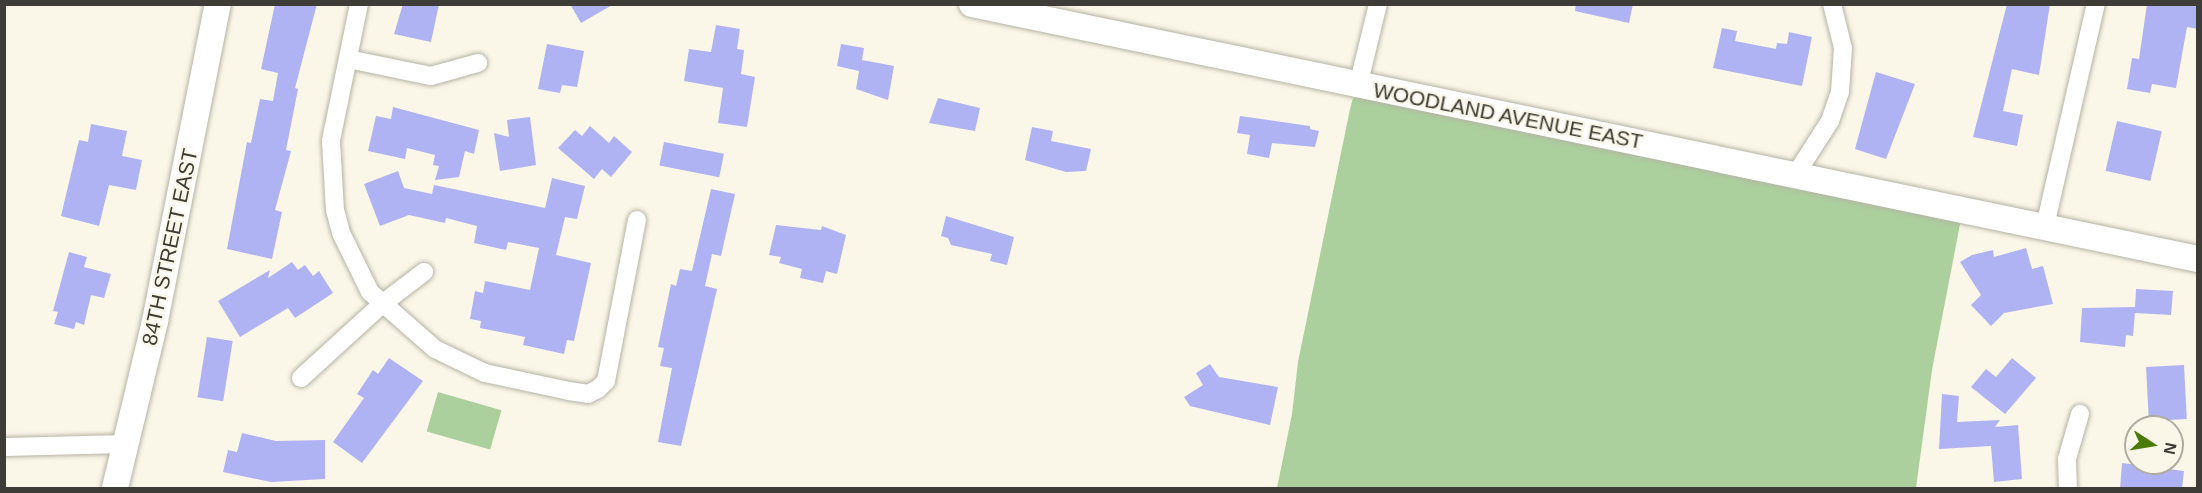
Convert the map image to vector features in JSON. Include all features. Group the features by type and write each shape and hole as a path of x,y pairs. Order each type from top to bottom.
{"street":[{"name":"84TH STREET EAST","path":"115,489 158,310 218,4"},
{"path":"359,4 331,141 332,186 341,233 367,285 382,304 435,349 485,373 579,392 598,389 606,381 637,220"},
{"name":"WOODLAND AVENUE EAST","path":"972,4 1018,9 1358,86 1796,174 2198,259"},
{"path":"1358,86 1378,4"},
{"path":"1796,174 1830,121 1840,92 1843,48 1832,4"},
{"path":"2045,226 2096,4"},
{"path":"348,59 431,76 478,63"},
{"path":"301,378 382,304 424,272"},
{"path":"2068,489 2067,459 2080,414"},
{"path":"4,447 126,444"}],"green space":[{"path":"1358,97 1961,219 1932,370 1916,488 1277,488 1292,414 1298,362 1350,109 1353,98"},
{"path":"438,392 501,410 490,450 427,431"}],"building":[{"path":"275,4 317,4 295,88 298,89 286,150 291,151 275,210 282,212 272,259 227,249 247,142 251,143 260,99 273,101 278,73 261,69"},
{"path":"403,4 439,4 431,42 394,34"},
{"path":"570,4 614,4 581,23"},
{"path":"1576,4 1633,4 1629,23 1575,11"},
{"path":"2007,4 2050,4 2039,75 2012,69 2003,111 2023,115 2017,146 1973,137"},
{"path":"2147,4 2198,4 2198,29 2187,27 2176,88 2152,84 2150,93 2127,89 2132,58 2139,59"},
{"path":"716,25 740,29 737,49 744,50 741,74 755,77 747,127 718,123 723,88 684,81 689,49 711,52"},
{"path":"1722,28 1737,31 1735,41 1776,49 1777,43 1787,44 1789,32 1812,37 1802,86 1713,68"},
{"path":"547,44 584,51 577,87 562,85 560,93 538,89"},
{"path":"841,44 864,48 862,60 894,66 888,100 856,89 859,71 837,66"},
{"path":"1876,72 1915,84 1886,159 1855,149"},
{"path":"938,98 980,108 975,131 929,123"},
{"path":"393,107 479,130 474,154 465,151 459,177 435,180 439,166 433,165 435,155 407,148 405,159 368,151 376,116 391,119"},
{"path":"1240,116 1310,126 1310,129 1319,131 1315,147 1272,143 1269,158 1247,154 1250,135 1237,133"},
{"path":"530,117 536,165 500,171 494,133 509,137 507,120"},
{"path":"2117,121 2162,131 2150,181 2106,171"},
{"path":"91,124 127,131 122,156 142,160 136,190 109,185 99,226 61,216 79,140 88,142"},
{"path":"590,126 609,143 614,136 632,152 611,177 602,169 594,179 558,148 575,130 582,136"},
{"path":"1032,127 1053,131 1051,141 1091,149 1086,171 1066,172 1025,160"},
{"path":"664,142 724,154 719,177 659,166"},
{"path":"398,171 404,188 432,194 434,185 545,208 552,178 585,186 577,219 565,217 556,255 591,263 574,341 567,340 564,354 523,345 525,337 480,328 481,321 470,319 475,291 483,293 485,281 530,290 539,248 508,242 506,250 474,243 477,226 446,218 445,223 409,215 380,226 364,184"},
{"path":"711,189 735,194 721,256 712,254 705,286 717,289 681,446 658,442 672,368 660,366 664,348 658,347 671,284 676,286 680,269 692,271"},
{"path":"946,216 1014,237 1007,265 990,261 992,254 951,245 948,238 941,236"},
{"path":"776,225 821,230 822,226 846,235 837,274 826,271 823,283 800,278 802,269 779,263 781,257 769,255"},
{"path":"2026,248 2032,269 2043,266 2053,304 2004,313 1991,326 1971,305 1981,295 1960,262 1972,255 1993,250 1994,257"},
{"path":"69,252 87,257 84,267 111,274 104,298 91,295 84,325 76,322 74,329 54,324 58,312 53,311"},
{"path":"292,262 298,270 305,265 313,276 319,271 333,293 295,318 288,308 240,337 218,301 270,270 268,278"},
{"path":"2136,289 2173,291 2171,315 2135,313 2133,336 2126,335 2125,347 2080,342 2082,308 2135,307"},
{"path":"207,337 233,341 223,401 197,397"},
{"path":"389,358 423,381 362,463 333,442 364,398 357,394 373,370 378,374"},
{"path":"2012,358 2036,378 2005,414 1971,387 1986,369 1996,377"},
{"path":"1210,364 1219,377 1278,387 1270,425 1190,406 1184,397 1203,385 1196,373"},
{"path":"2184,365 2187,419 2184,419 2184,415 2149,415 2146,367"},
{"path":"1942,394 1959,396 1957,422 2000,420 1995,427 2018,425 2022,479 1994,482 1991,446 1939,449"},
{"path":"242,433 276,441 325,440 325,479 271,482 223,472 228,450 237,452"},
{"path":"2122,463 2124,463 2124,475 2184,475 2182,489 2120,489"}]}
